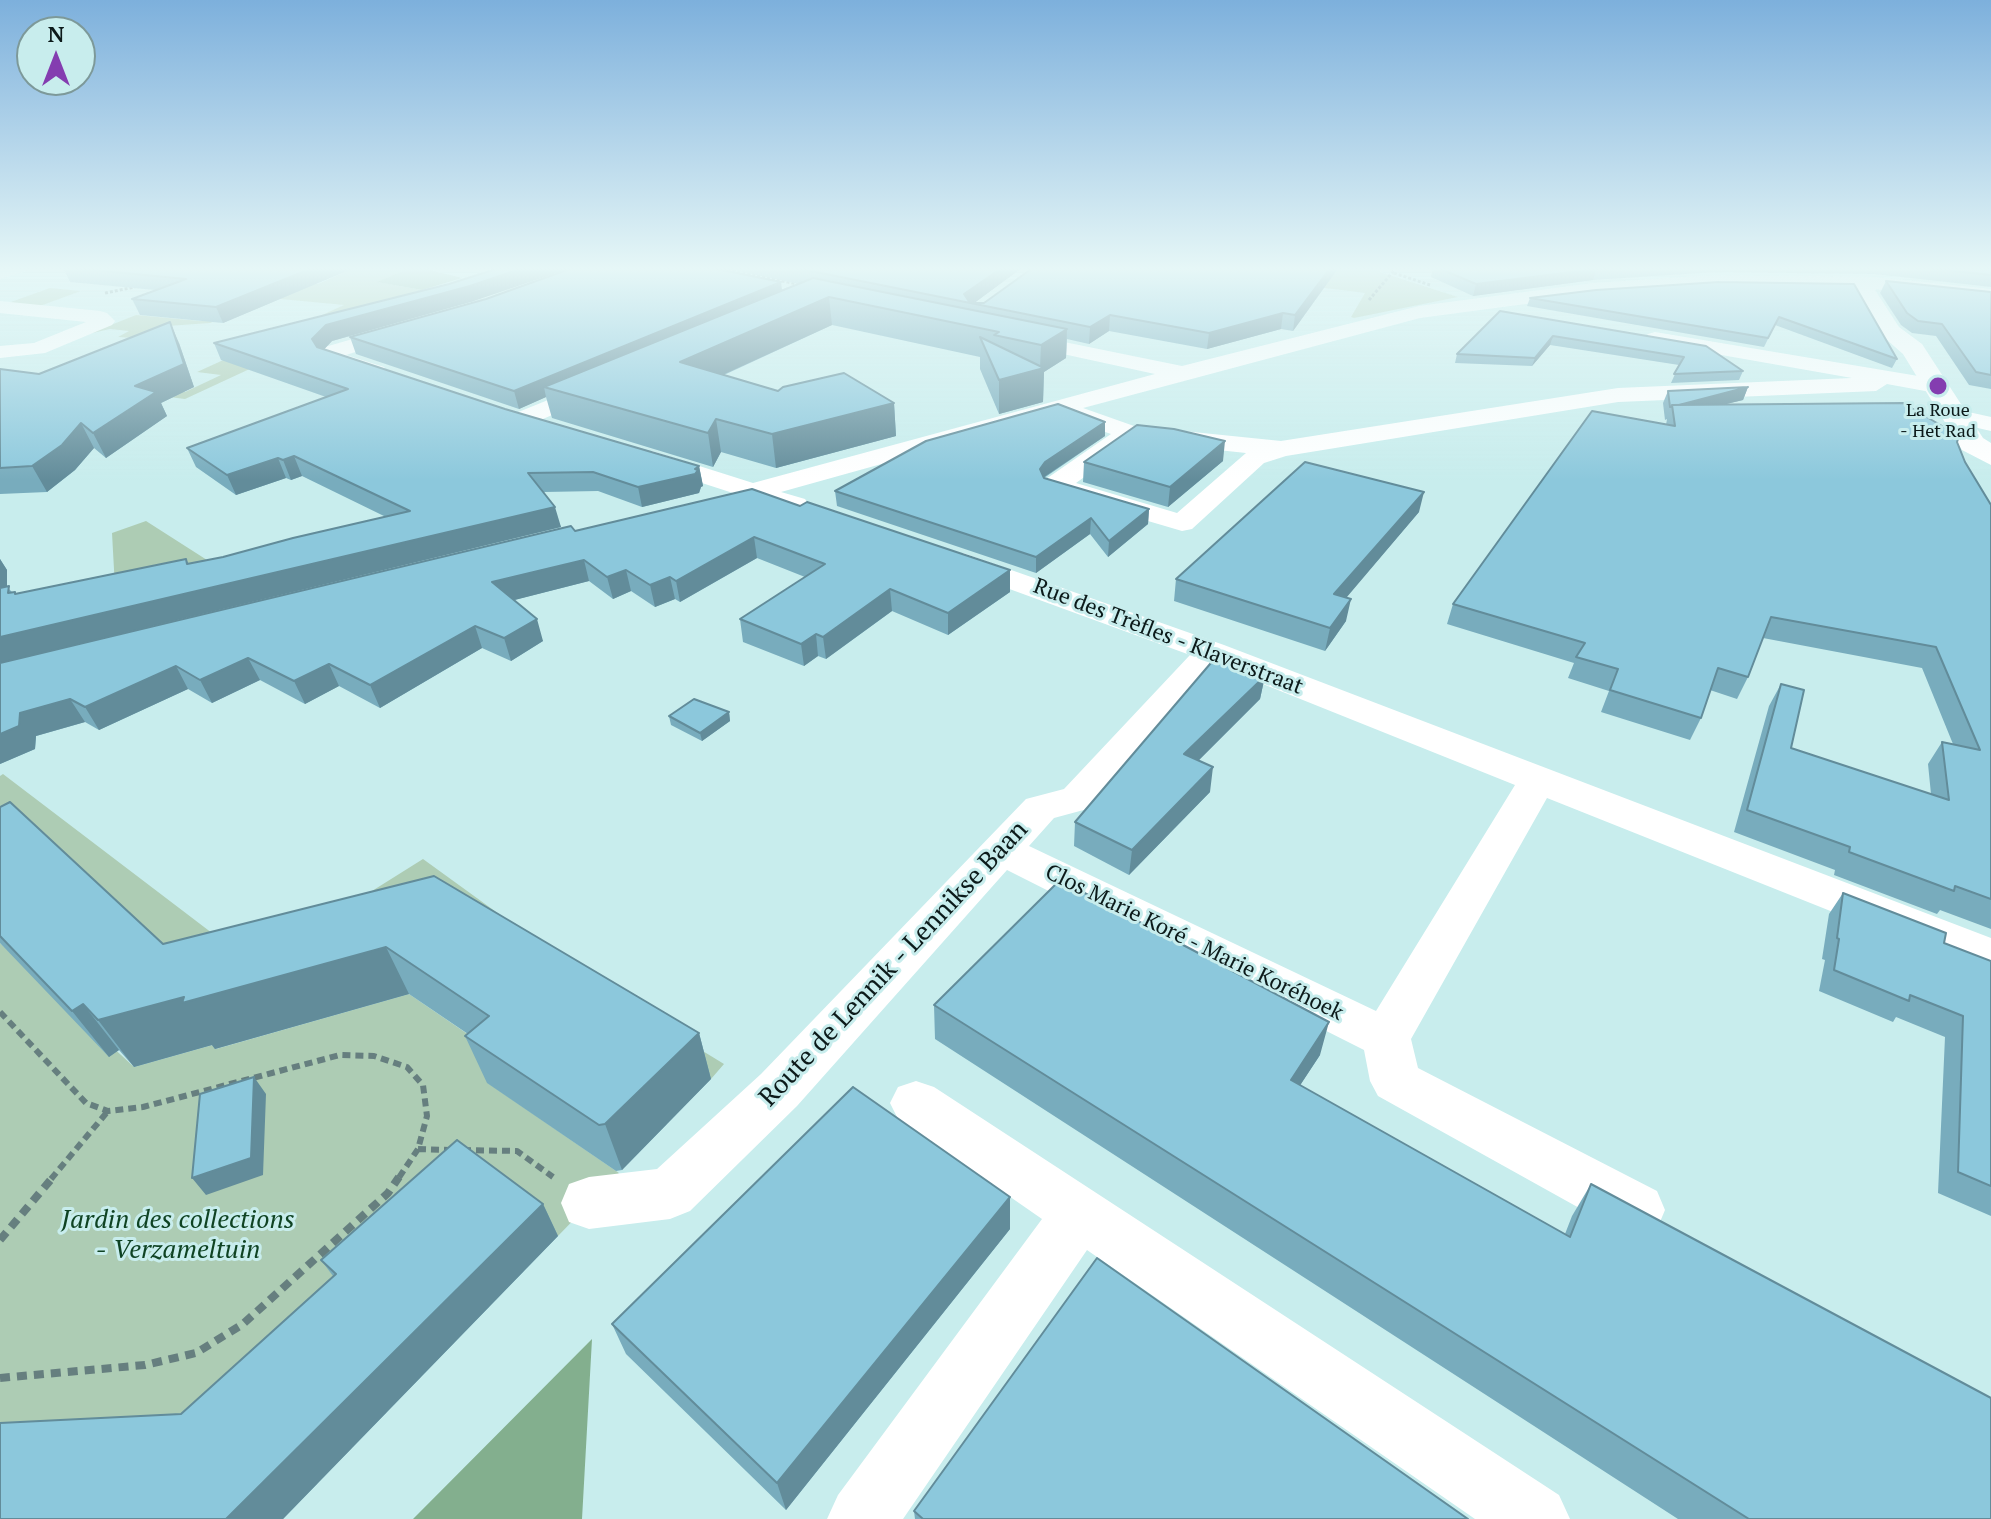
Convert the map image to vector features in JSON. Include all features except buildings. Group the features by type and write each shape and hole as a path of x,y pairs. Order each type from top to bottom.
{"main road":[{"path":"1898,338 1913,349 1955,416 1985,441 1965,459 1978,484"},
{"path":"1913,349 1918,338"}],"street":[{"path":"0,352 38,349 65,338"},
{"path":"376,338 340,348 332,356 400,380"},
{"path":"1046,338 1182,373"},
{"path":"1072,338 1223,362"},
{"path":"699,504 1312,338"},
{"path":"1654,338 1936,386"},
{"path":"1130,433 1055,485 1182,523 1255,458 1281,449 1618,395 1876,384 1878,377"},
{"path":"520,420 613,381"},
{"path":"1058,407 1130,433 1281,449"},
{"path":"490,410 551,429"},
{"path":"627,452 826,515"},
{"name":"Rue des Trèfles - Klaverstraat","path":"932,551 1212,652 1991,957"},
{"name":"Route de Lennik - Lennikse Baan","path":"589,1203 670,1193 779,1090 1040,808 1077,799 1212,652"},
{"path":"1538,780 1386,1038 1396,1081 1686,1237"},
{"name":"Clos Marie Koré - Marie Koréhoek","path":"1002,850 1386,1038"},
{"path":"916,1103 1535,1519"},
{"path":"862,1519 1080,1213"}],"path":[{"path":"0,1012 86,1103 108,1111 143,1107 340,1055 374,1056 407,1067 423,1085 427,1116 418,1149 388,1193 243,1324 196,1353 145,1365 0,1378"},
{"path":"0,1240 108,1111"},
{"path":"418,1149 517,1151 589,1203"}],"green space":[{"path":"272,338 304,338 282,354 185,399 122,391 0,438 124,385 185,392 221,375 197,372"},
{"path":"146,521 232,576 116,606 112,533"},
{"path":"3,774 254,965 423,859 608,993 724,1064 711,1079 453,922 195,991 0,869 0,776"},
{"name":"Jardin des collections - Verzameltuin","path":"0,943 134,1067 216,1044 216,1049 409,994 510,1063 488,1083 619,1173 558,1236 473,1172 212,1442 0,1453"},
{"path":"592,1339 582,1519 413,1519"}],"place":[{"name":"La Roue - Het Rad","path":"1938,386"}]}
